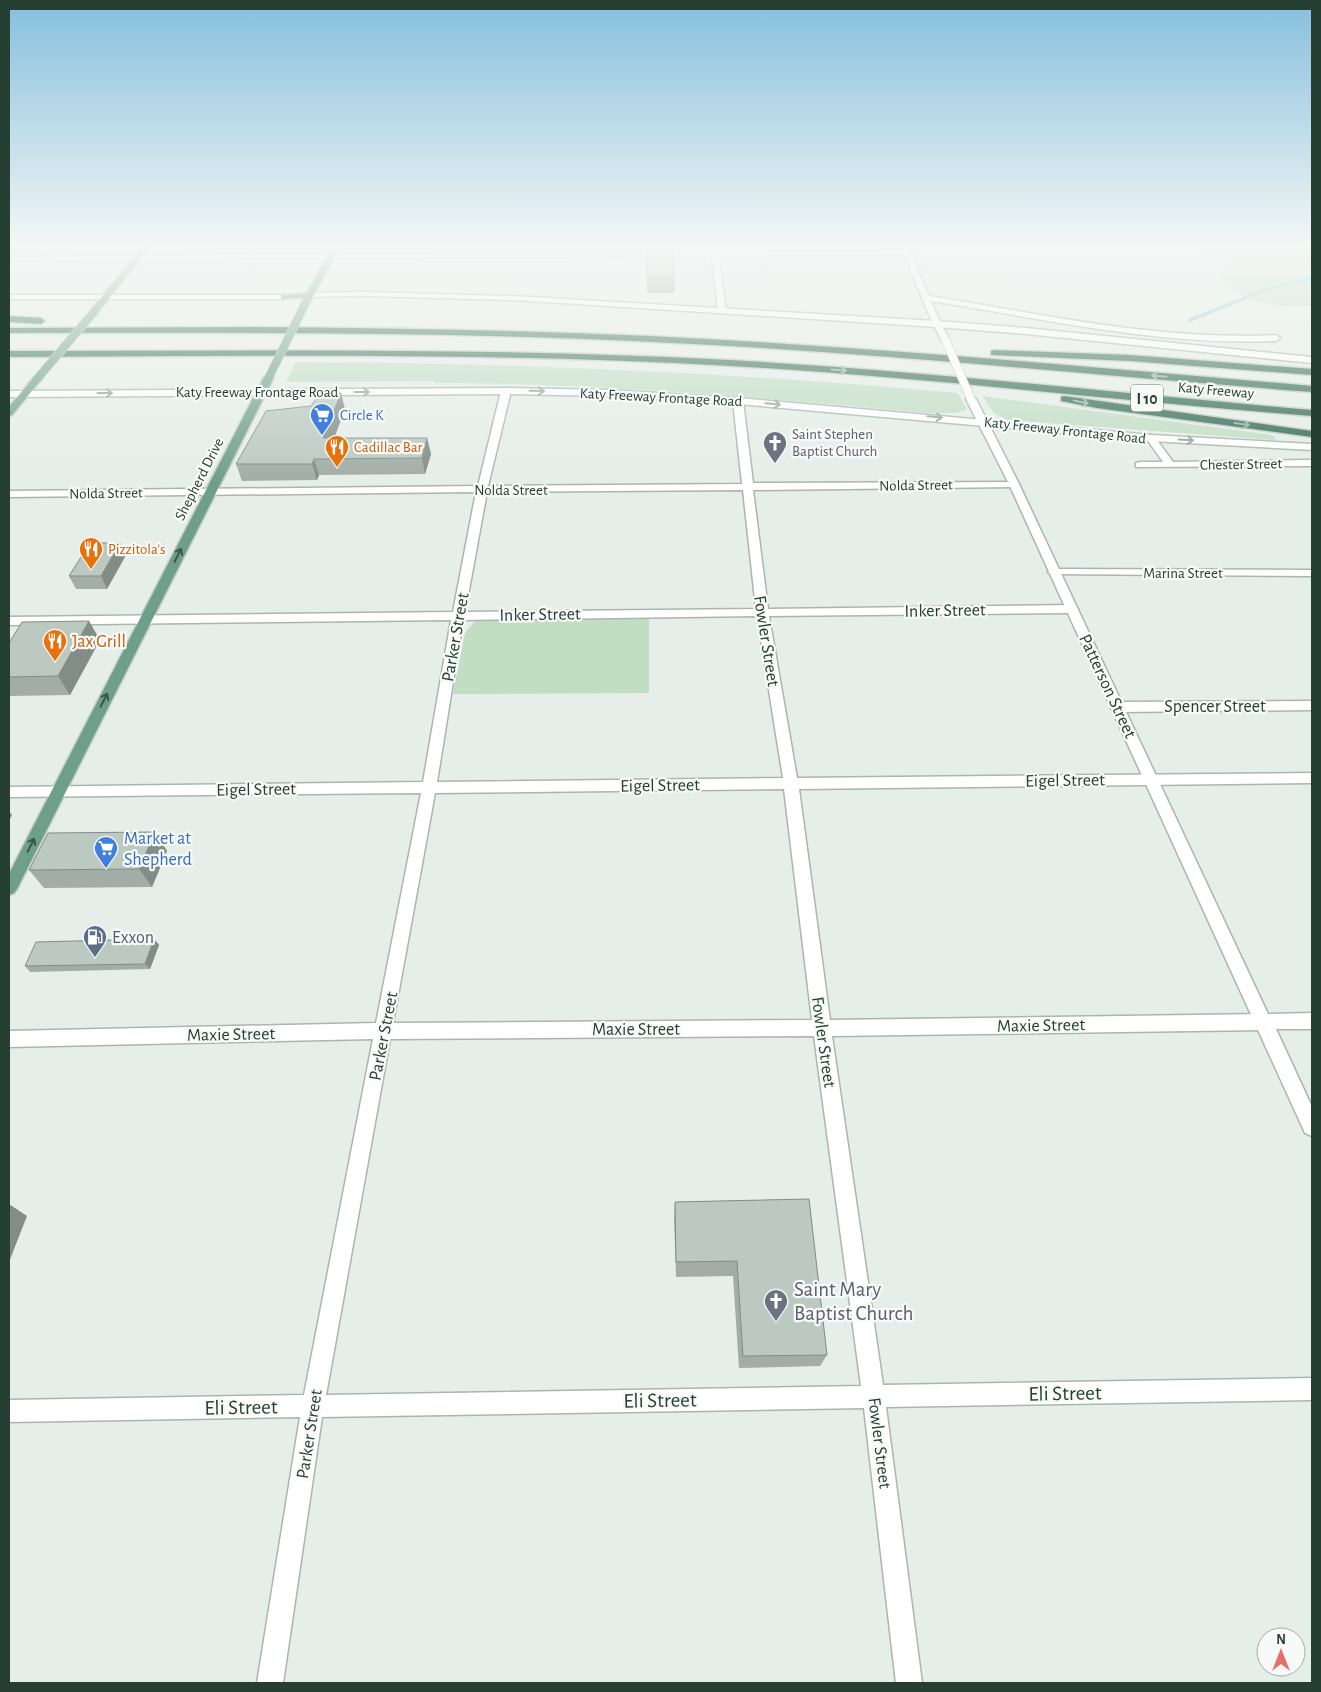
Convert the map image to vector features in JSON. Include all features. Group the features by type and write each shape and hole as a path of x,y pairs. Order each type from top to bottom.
{"highway":[{"path":"90,324 172,329"},
{"name":"Katy Freeway","path":"9,331 172,329 430,331 652,339 898,354 1312,389"},
{"path":"898,354 1021,353 1130,358 1312,372"},
{"name":"Katy Freeway","path":"9,354 517,355 730,363 982,382 1312,413"},
{"path":"982,382 1097,405 1312,434"}],"main road":[{"path":"9,413 83,324"},
{"name":"Shepherd Drive","path":"9,889 295,324"}],"street":[{"path":"937,324 1045,332 1312,360"},
{"name":"Patterson Street","path":"937,324 981,421 1014,484 1312,1127"},
{"path":"1093,324 1177,335 1237,340 1276,338"},
{"name":"Katy Freeway Frontage Road","path":"9,394 506,391 609,393 738,401 981,421 1152,438 1312,447"},
{"name":"Parker Street","path":"270,1683 313,1405 429,787 458,615 482,490 506,391"},
{"name":"Fowler Street","path":"738,401 762,612 791,784 822,1028 874,1396 909,1683"},
{"path":"1152,438 1170,465"},
{"name":"Chester Street","path":"1140,465 1312,464"},
{"name":"Nolda Street","path":"9,494 1014,484"},
{"name":"Marina Street","path":"1054,572 1312,573"},
{"name":"Inker Street","path":"9,621 1072,609"},
{"name":"Spencer Street","path":"1118,707 1312,706"},
{"name":"Eigel Street","path":"9,792 1312,778"},
{"name":"Maxie Street","path":"9,1040 384,1031 822,1028 1312,1021"},
{"name":"Eli Street","path":"9,1411 1312,1389"}],"green space":[{"path":"296,362 545,367 793,380 958,393 967,410 956,413 929,413 744,397 558,386 434,383 435,381 286,382"},
{"path":"983,396 1272,435 1277,440 1007,420 990,408"},
{"path":"649,617 649,693 453,694 465,633 474,622 483,619"}],"building":[{"path":"320,393 341,393 323,438 427,438 422,458 314,459 312,464 236,464 266,411 311,406"},
{"path":"90,543 120,543 101,576 69,576"},
{"path":"89,621 58,676 9,677 9,643 22,622"},
{"path":"155,832 139,869 29,870 48,833"},
{"name":"Exxon","path":"154,939 145,964 25,966 36,942"},
{"name":"Saint Mary Baptist Church","path":"809,1199 827,1355 743,1356 737,1261 676,1262 675,1202"}],"place":[{"name":"Circle K","path":"322,436"},
{"name":"Saint Stephen Baptist Church","path":"775,464"},
{"name":"Cadillac Bar","path":"337,468"},
{"name":"Pizzitola's","path":"91,570"},
{"name":"Jax Grill","path":"55,662"},
{"name":"Market at Shepherd","path":"106,869"},
{"name":"Exxon","path":"95,958"},
{"name":"Saint Mary Baptist Church","path":"776,1322"}]}
